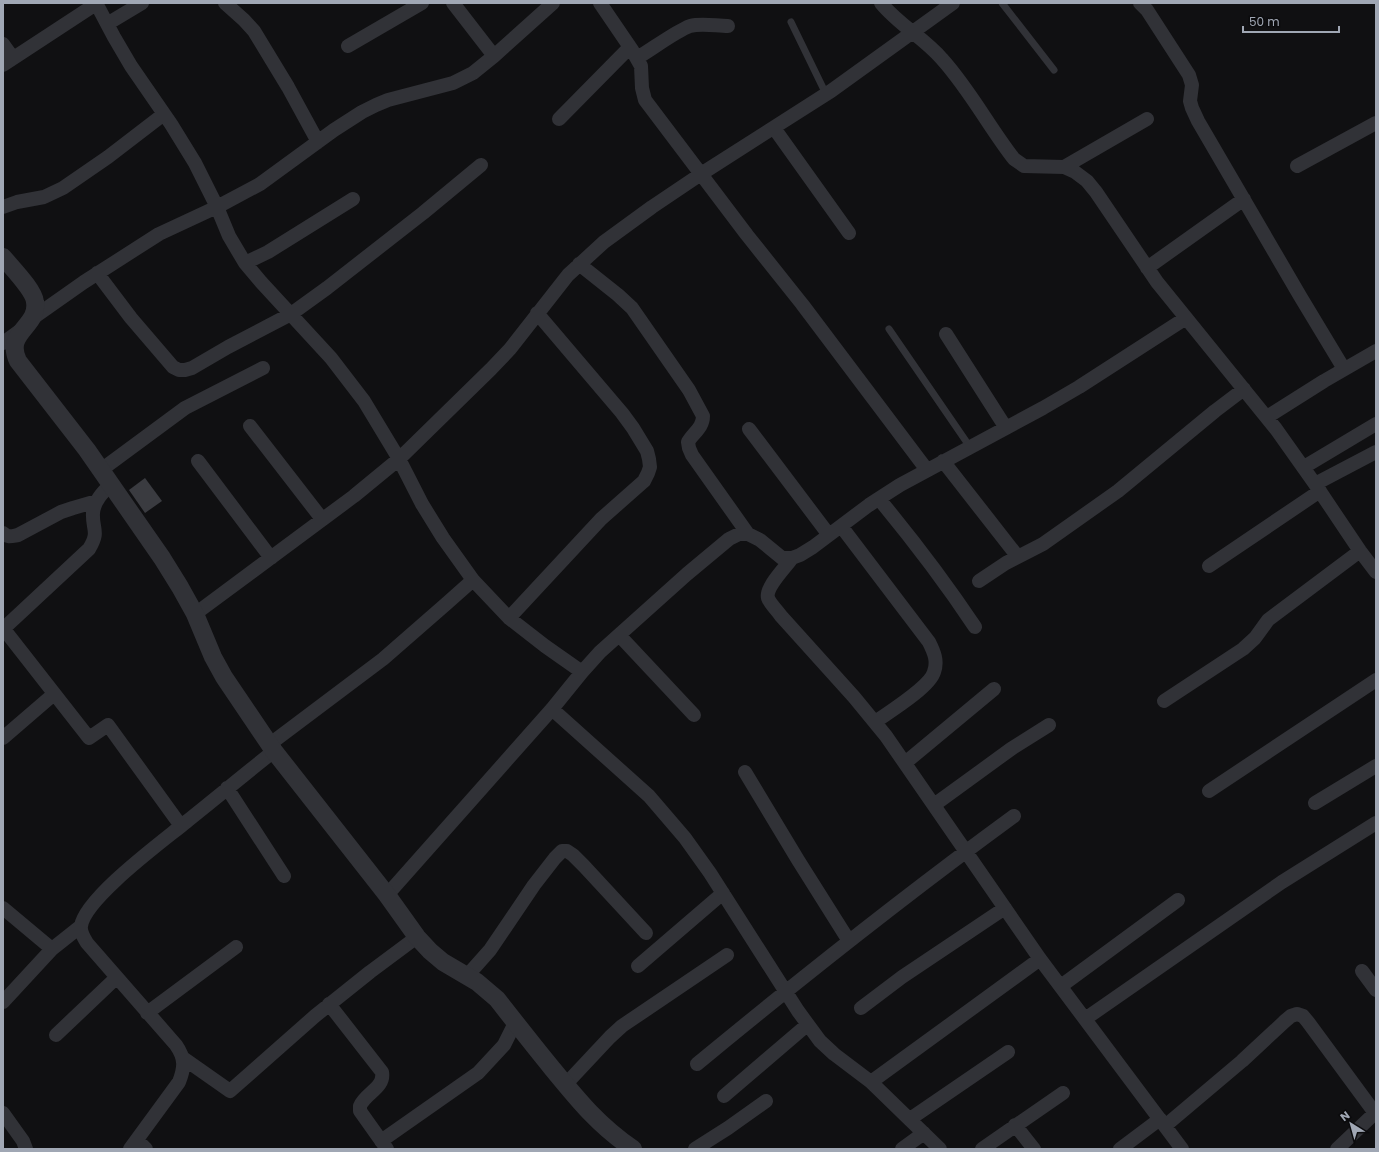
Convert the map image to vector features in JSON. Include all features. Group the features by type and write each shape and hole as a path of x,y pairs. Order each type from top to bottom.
{"street":[{"path":"3,44 8,62 96,3 131,66 195,163 218,207 229,236 245,263 331,358 377,420 422,504 472,580 509,618 582,672"},
{"path":"107,24 142,3"},
{"path":"225,3 244,20 254,32 288,88 318,142"},
{"path":"348,46 422,3"},
{"path":"453,3 494,56"},
{"path":"3,343 97,273 159,234 218,207 260,184 362,112 388,100 441,87 463,79 473,73 494,56 552,3"},
{"path":"600,3 634,53 642,72 642,88 645,100 747,235 802,304 927,470"},
{"path":"881,3 898,21 929,46 942,59 968,92 1014,159 1024,166 1064,167 1075,172 1087,181 1147,268 1267,417 1304,467 1360,551 1376,572"},
{"path":"194,614 322,520 399,459 510,349 557,288 579,264 604,242 701,174 826,94 953,3"},
{"path":"1140,3 1147,10 1189,76 1192,85 1190,101 1192,108 1300,296 1344,369"},
{"path":"559,119 634,53 690,26 728,26"},
{"path":"3,207 17,202 44,197 63,188 108,157 164,114"},
{"path":"1064,167 1147,119"},
{"path":"1297,166 1376,123"},
{"path":"774,128 849,233"},
{"path":"97,273 131,318 173,367 179,370 185,370 192,368 291,314 327,288 423,213 481,165"},
{"path":"245,263 268,252 353,199"},
{"path":"1147,268 1244,199"},
{"path":"3,257 34,296 36,303 28,324 15,341 15,356 18,362 62,417 162,558 180,587 224,677 272,748 417,937 443,962 466,977 477,982 488,991 497,1000 583,1106 618,1139 634,1149"},
{"path":"579,264 632,308 688,390 703,416 701,426 688,442 689,448 704,473 748,534"},
{"path":"509,618 601,519 644,480 650,466 650,459 646,451 633,428 622,413 537,314"},
{"path":"386,895 552,709 600,652 716,548 739,534 748,534 760,540 782,558 792,558 800,555 814,548 841,526 900,485 1079,387 1186,318"},
{"path":"946,334 1006,428"},
{"path":"1267,417 1376,351"},
{"path":"181,826 108,725 88,738 3,629 89,549 96,535 93,512 106,477 185,408 263,368"},
{"path":"979,581 997,568 1043,544 1118,491 1244,389"},
{"path":"1304,467 1376,424"},
{"path":"250,426 322,520"},
{"path":"749,429 829,535"},
{"path":"1209,566 1318,487 1376,452"},
{"path":"198,461 271,558"},
{"path":"944,461 1018,557"},
{"path":"879,499 932,565 975,627"},
{"path":"3,534 11,537 67,510 97,501"},
{"path":"841,526 929,642 936,661 934,673 928,682 875,722"},
{"path":"1164,701 1243,649 1255,638 1263,626 1274,615 1360,551"},
{"path":"792,558 770,588 768,596 771,604 875,722 1040,959 1182,1149"},
{"path":"417,937 329,1004 230,1091 183,1058 176,1045 87,943 82,934 81,926 84,917 91,906 102,893 123,874 227,788 272,748 383,659 472,580"},
{"path":"619,635 694,716"},
{"path":"1209,791 1376,680"},
{"path":"905,763 994,689"},
{"path":"3,738 54,694"},
{"path":"552,709 648,796 685,838 710,873 807,1025 820,1041 834,1054 871,1082 940,1149"},
{"path":"934,805 1049,725"},
{"path":"1315,803 1376,766"},
{"path":"745,772 849,941"},
{"path":"227,788 284,876"},
{"path":"697,1064 786,990 966,851 1014,816"},
{"path":"1086,1019 1282,882 1376,823"},
{"path":"466,977 490,950 534,885 562,851 567,851 573,855 646,933"},
{"path":"638,966 723,893"},
{"path":"1061,986 1178,900"},
{"path":"3,908 52,949"},
{"path":"861,1008 915,968 1005,908"},
{"path":"3,1002 52,949 81,926"},
{"path":"147,1013 236,948"},
{"path":"565,1085 622,1026 727,956"},
{"path":"871,1082 1040,959"},
{"path":"1362,971 1376,990"},
{"path":"56,1035 116,978"},
{"path":"329,1004 382,1072 383,1077 381,1082 366,1097 360,1106 360,1111 384,1145 478,1073 504,1045 515,1023"},
{"path":"1120,1149 1162,1123 1242,1061 1285,1020 1297,1014 1303,1016 1308,1022 1376,1112 1337,1149"},
{"path":"724,1096 807,1025"},
{"path":"910,1119 1008,1052"},
{"path":"138,1146 178,1082 183,1072 183,1058"},
{"path":"982,1149 1063,1093"},
{"path":"695,1149 766,1101"},
{"path":"3,1113 23,1141 26,1149"},
{"path":"1015,1125 1034,1149"},
{"path":"902,1149 924,1133"}],"lane":[{"path":"1002,3 1054,70"},
{"path":"791,22 826,94"},
{"path":"889,329 970,447"}],"building":[{"path":"145,478 162,501 145,513 129,490"}]}
